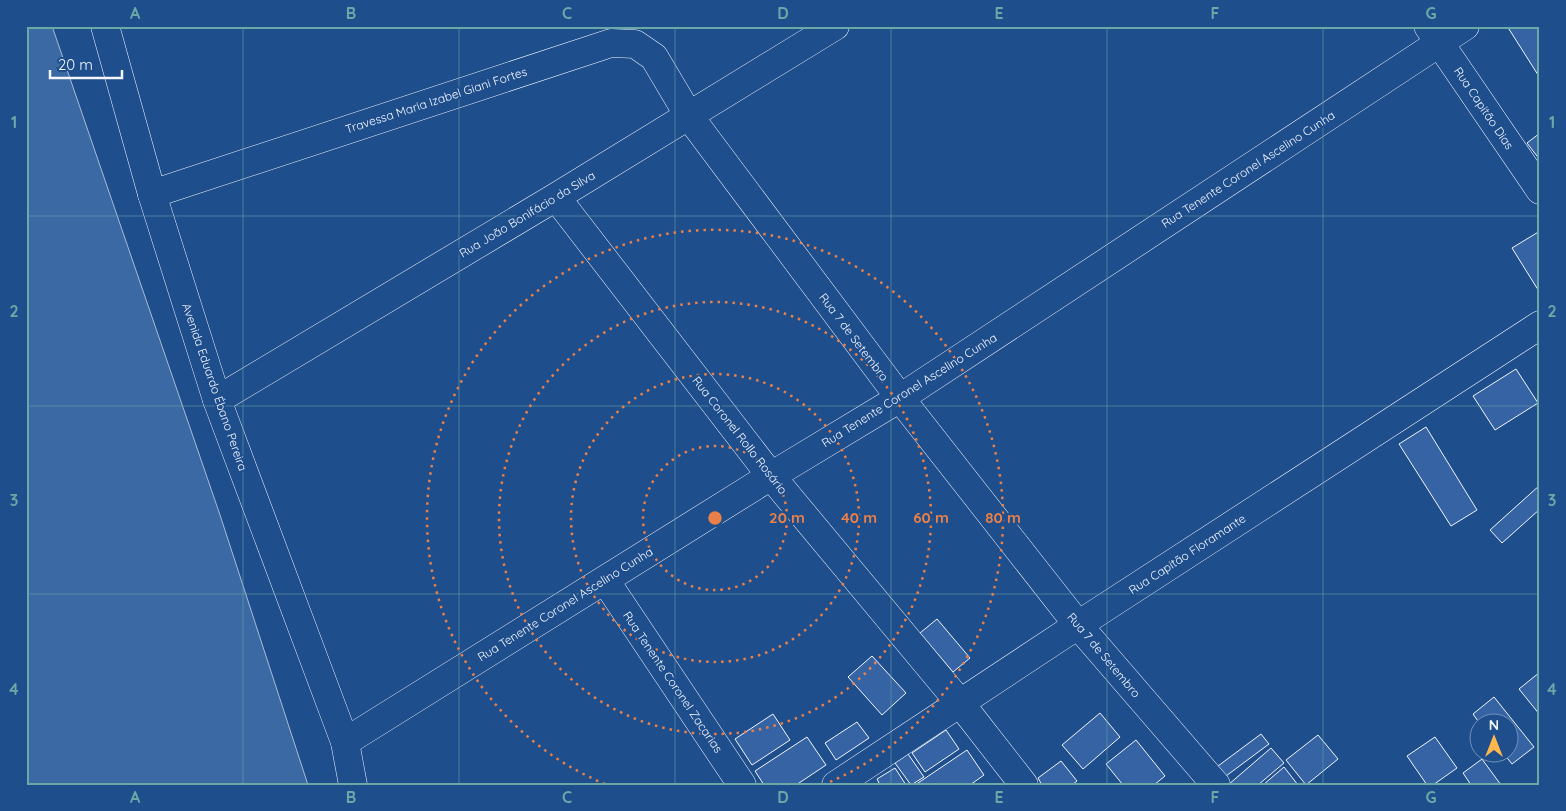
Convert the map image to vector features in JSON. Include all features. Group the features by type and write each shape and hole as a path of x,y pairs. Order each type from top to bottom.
{"street":[{"name":"Avenida Eduardo Ébano Pereira","path":"105,26 152,194 217,400 345,742 354,785"},
{"name":"Rua João Bonifácio da Silva","path":"217,400 556,197 835,26"},
{"name":"Rua Tenente Coronel Ascelino Cunha","path":"345,742 771,476 900,398 1434,35 1465,26"},
{"name":"Rua Capitão Dias","path":"1434,35 1540,190"},
{"name":"Travessa Maria Izabel Giani Fortes","path":"152,194 611,43 635,44 654,57 689,116"},
{"name":"Rua 7 de Setembro","path":"689,116 900,398 1078,625 1216,785"},
{"name":"Rua Coronel Rollo Rosário","path":"556,197 771,476 960,703 1024,785"},
{"name":"Rua Capitão Floramante","path":"836,785 1078,625 1540,325"},
{"name":"Rua Tenente Coronel Zacarias","path":"604,580 742,785"}],"water":[{"path":"26,26 52,26 220,515 308,785 26,785"}],"building":[{"path":"1507,26 1538,26 1540,29 1540,78"},
{"path":"1540,133 1540,160 1527,143"},
{"path":"1540,231 1540,293 1512,248"},
{"path":"1516,369 1538,403 1495,430 1473,396"},
{"path":"1426,427 1477,510 1451,526 1399,444"},
{"path":"1540,485 1540,509 1502,543 1490,530"},
{"path":"937,619 970,658 953,672 920,633"},
{"path":"872,656 906,693 882,715 848,677"},
{"path":"1540,672 1540,715 1519,689"},
{"path":"1494,697 1508,714 1473,714"},
{"path":"1100,713 1120,737 1083,769 1062,745"},
{"path":"773,714 790,740 752,765 735,739"},
{"path":"857,722 869,738 836,760 825,743"},
{"path":"1518,727 1534,747 1518,759"},
{"path":"946,730 959,749 925,772 912,753"},
{"path":"1261,734 1269,744 1222,779 1214,769"},
{"path":"1318,735 1338,759 1306,785 1286,760"},
{"path":"807,737 826,765 796,785 764,785 755,771"},
{"path":"1435,737 1457,768 1433,785 1427,785 1407,756"},
{"path":"1136,740 1165,776 1154,785 1123,785 1106,764"},
{"path":"1271,748 1284,763 1258,785 1228,785"},
{"path":"967,750 984,775 970,785 915,785"},
{"path":"908,754 924,777 911,785 895,763"},
{"path":"1061,761 1077,781 1072,785 1042,785 1038,778"},
{"path":"1475,764 1486,764 1501,785 1471,785 1463,773"},
{"path":"1284,767 1298,785 1263,785"},
{"path":"895,768 906,785 880,785 877,779"}]}
